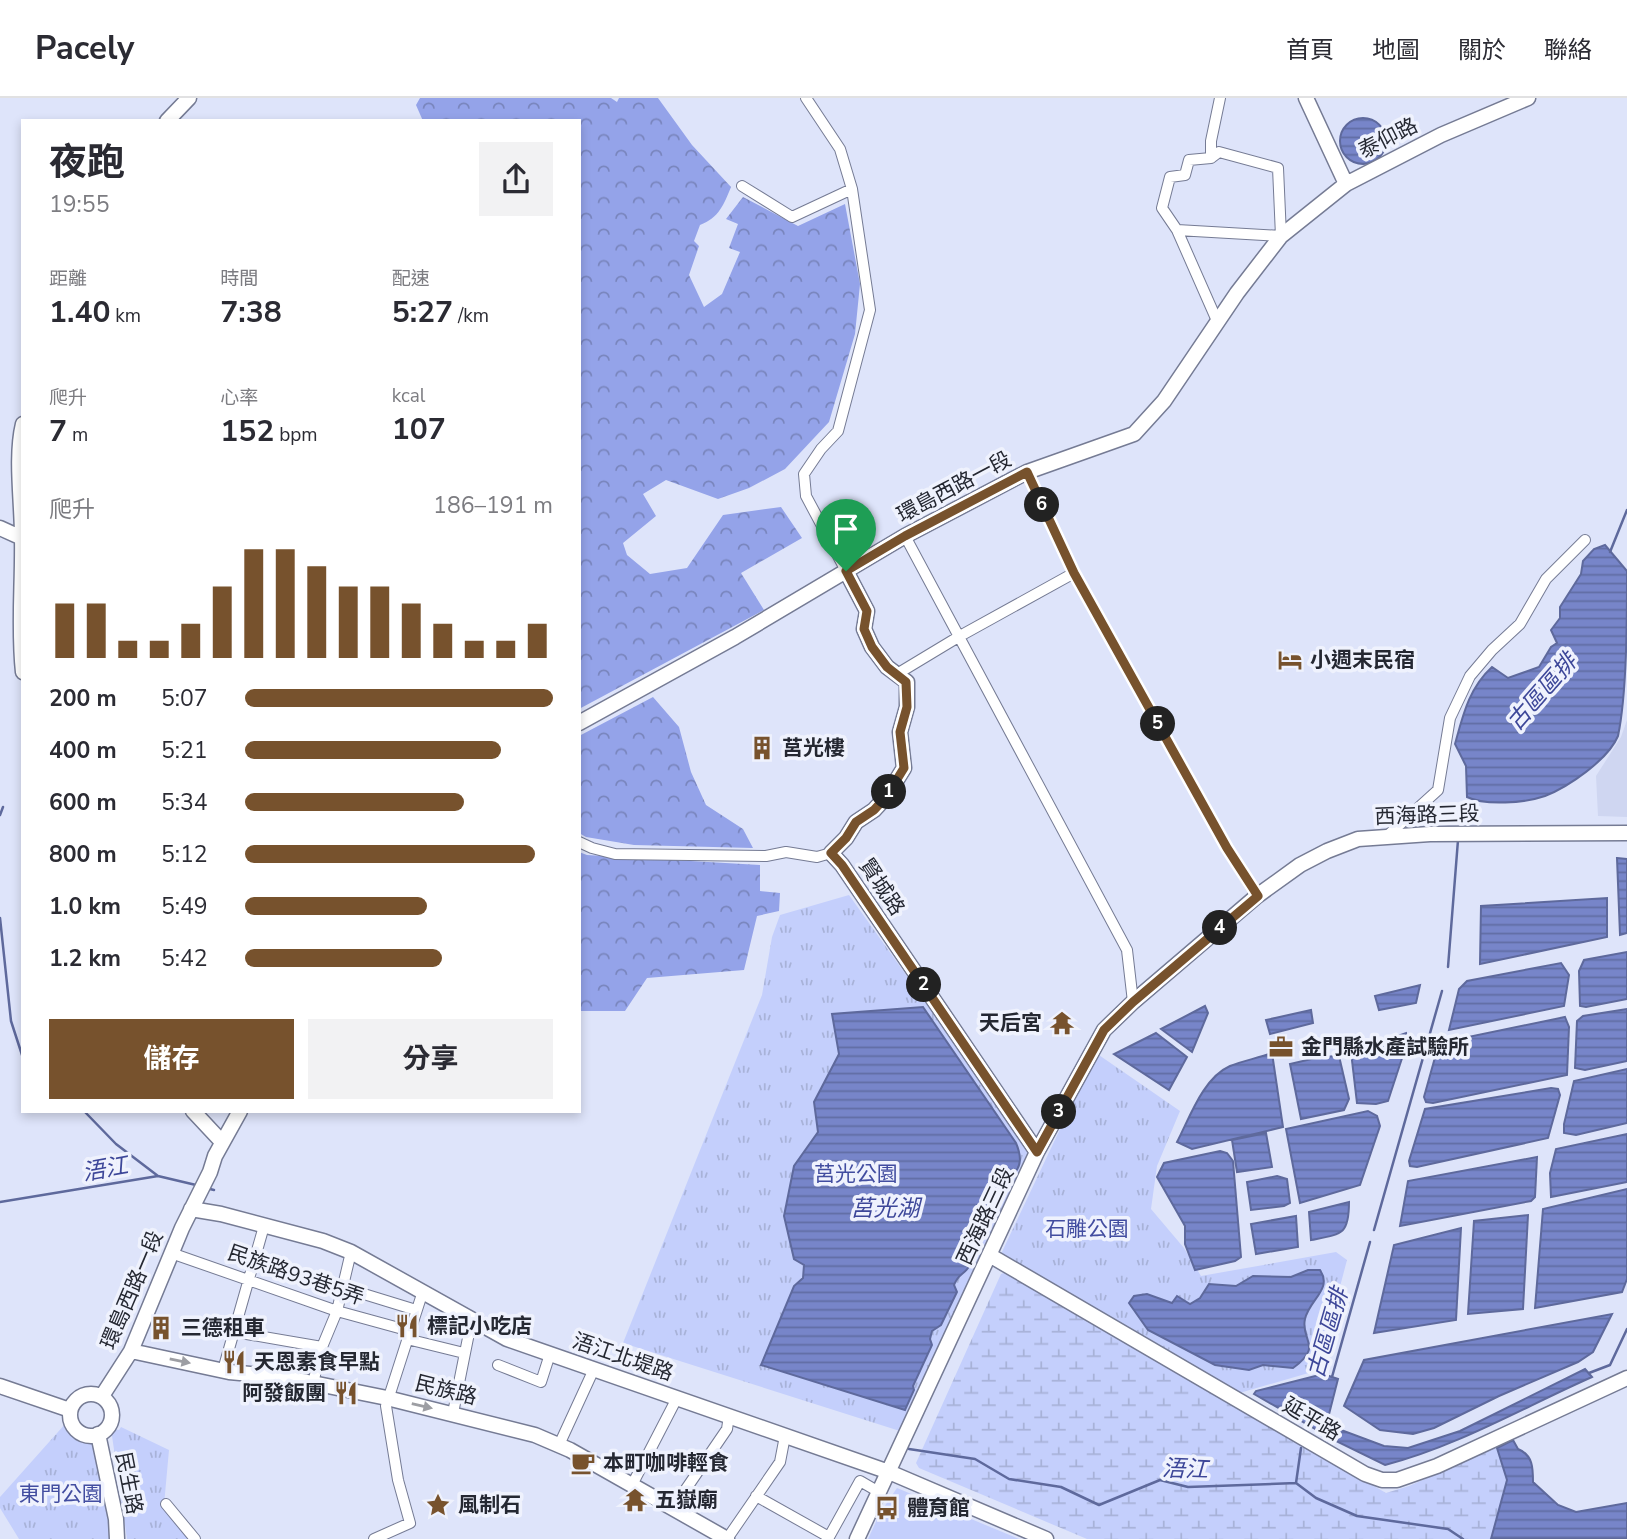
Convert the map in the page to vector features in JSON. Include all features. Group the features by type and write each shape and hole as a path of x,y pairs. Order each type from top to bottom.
{"main road":[{"path":"169,119 189,98"},
{"path":"1306,98 1346,184"},
{"name":"泰仰路","path":"1346,184 1441,135 1528,98"},
{"name":"環島西路一段","path":"581,722 735,637 905,536 1027,472 1134,434 1164,401 1281,236 1346,184"},
{"path":"0,528 21,538"},
{"name":"賢城路","path":"846,571 867,611 864,629 872,647 887,667 906,682 907,707 900,732 904,768 886,797 874,810 856,822 846,838 831,853 842,865 1037,1152"},
{"name":"西海路三段","path":"857,1539 991,1256 1037,1152 1104,1030 1133,1002 1258,896 1300,865 1358,839 1430,834 1627,833"},
{"path":"195,1113 222,1142 239,1113"},
{"name":"環島西路一段","path":"102,1396 131,1351 171,1253 222,1142"},
{"name":"浯江北堤路","path":"194,1204 221,1214 323,1241 351,1252 507,1339 889,1472 1046,1539"},
{"name":"延平路","path":"991,1256 1365,1474 1382,1480 1397,1480 1437,1466 1627,1378"},
{"name":"民族路","path":"131,1351 223,1370 313,1383 387,1402 453,1413 535,1435 559,1445 727,1539"},
{"path":"0,1386 70,1410"},
{"path":"82,1396 102,1396 109,1406 111,1420 104,1431 85,1435 71,1422 70,1410 82,1396"},
{"name":"民生路","path":"98,1434 116,1519 117,1539"}],"street":[{"path":"806,98 840,149 852,189 870,310 838,431 821,449 804,474 806,496 846,571"},
{"path":"1211,158 1211,141 1220,98"},
{"path":"1177,230 1281,236 1278,168 1219,152 1211,158 1189,160 1185,175 1170,177 1162,208 1177,230 1218,323"},
{"path":"742,186 793,216 852,189"},
{"path":"1027,472 1074,573 1227,848 1258,896"},
{"path":"905,536 1127,950 1133,1002"},
{"path":"1386,837 1437,790 1451,718 1470,676 1492,650 1520,624 1546,579 1585,540"},
{"path":"897,674 1074,573"},
{"path":"581,843 615,854 766,856 786,852 817,857 831,853"},
{"path":"223,1370 264,1226"},
{"path":"313,1383 321,1347 337,1311 351,1252"},
{"name":"民族路93巷5弄","path":"171,1253 464,1353"},
{"path":"341,1287 416,1310"},
{"path":"374,1539 410,1523 398,1480 387,1402 423,1291"},
{"path":"453,1413 472,1318"},
{"path":"234,1332 321,1347"},
{"path":"498,1365 541,1382 550,1354"},
{"path":"559,1445 594,1369"},
{"path":"632,1485 677,1398"},
{"path":"673,1508 727,1429 729,1416"},
{"path":"727,1539 780,1462 785,1437"},
{"path":"756,1496 829,1538 860,1481 880,1492"},
{"path":"166,1504 195,1539"}],"shaded area":[{"path":"1627,720 1627,817 1598,816 1596,776 1621,737"}],"green space":[{"path":"420,98 611,98 617,102 619,98 658,98 692,145 731,187 716,214 700,225 694,241 699,246 689,275 704,307 722,294 740,252 729,248 738,224 726,219 743,197 798,226 845,204 860,284 855,334 829,422 785,469 749,488 718,499 666,480 643,494 656,516 623,543 627,555 650,574 687,568 723,515 781,507 802,538 741,573 764,610 581,708 581,119 422,119 416,105"},
{"path":"653,697 679,727 691,772 706,805 743,829 753,848 634,845 581,834 581,735"},
{"path":"581,853 760,865 760,891 780,893 779,911 757,916 744,970 647,978 625,1011 581,1011"},
{"name":"莒光公園","path":"849,895 1034,1154 903,1432 623,1343 762,995 772,937 780,915"},
{"name":"石雕公園","path":"1096,1053 1180,1111 1157,1166 1151,1209 1184,1248 1201,1276 1336,1252 1347,1260 1322,1355 1312,1372 1236,1394 1001,1254"},
{"path":"1007,1272 1386,1493 1409,1486 1513,1440 1518,1449 1529,1458 1533,1482 1558,1506 1576,1512 1627,1503 1627,1539 1087,1539 919,1468 916,1463 1001,1274"},
{"name":"東門公園","path":"66,1423 79,1439 93,1441 113,1539 19,1539 0,1508 0,1497"},
{"name":"東門公園","path":"121,1427 169,1450 164,1505 192,1539 127,1539 111,1429 119,1430"},
{"path":"897,1488 1019,1539 868,1539 880,1513"}],"water":[{"path":"1363,118 1379,125 1386,141 1379,157 1363,164 1347,157 1340,141 1347,125"},
{"path":"1605,545 1627,571 1625,678 1618,736 1597,763 1565,786 1545,796 1505,802 1484,802 1467,797 1466,766 1455,744 1472,693 1492,667 1508,678 1539,667 1551,647 1557,643 1551,630 1560,618 1560,607 1581,574 1583,561 1594,549"},
{"path":"1617,858 1627,859 1627,933 1620,935"},
{"path":"1607,898 1607,937 1480,964 1481,906"},
{"path":"1627,952 1627,999 1580,1006 1579,971 1584,960"},
{"path":"1561,963 1569,975 1564,1006 1449,1030 1459,989 1467,981"},
{"path":"1420,985 1416,1003 1379,1010 1375,996"},
{"path":"1205,1006 1208,1013 1192,1052 1161,1029"},
{"name":"莒光湖","path":"923,1007 1016,1143 1020,1161 991,1219 982,1225 977,1251 954,1285 957,1292 941,1325 932,1331 932,1345 905,1410 761,1365 794,1286 803,1278 804,1265 794,1259 784,1216 794,1166 818,1132 814,1102 839,1054 832,1014"},
{"path":"1627,1009 1627,1061 1585,1070 1575,1068 1577,1021 1583,1016"},
{"path":"1311,1010 1313,1023 1270,1034 1266,1020"},
{"path":"1565,1017 1569,1027 1567,1075 1433,1103 1426,1102 1424,1097 1439,1043"},
{"path":"1156,1033 1187,1057 1169,1090 1114,1054"},
{"path":"1406,1033 1407,1043 1388,1101 1376,1104 1357,1103 1351,1052"},
{"path":"1272,1053 1283,1127 1192,1149 1177,1142 1198,1099 1212,1079 1230,1066"},
{"path":"1339,1056 1349,1099 1344,1110 1301,1119 1290,1064"},
{"path":"1627,1069 1627,1123 1576,1135 1564,1133 1574,1081"},
{"path":"1558,1089 1560,1095 1548,1138 1417,1167 1410,1166 1409,1161 1425,1109"},
{"path":"1368,1111 1377,1116 1380,1126 1360,1185 1300,1203 1286,1129"},
{"path":"1266,1133 1272,1167 1237,1172 1232,1140"},
{"path":"1627,1134 1627,1182 1551,1197 1550,1173 1556,1149"},
{"path":"1220,1151 1227,1153 1233,1161 1241,1257 1235,1261 1195,1270 1185,1244 1185,1226 1157,1177 1164,1163"},
{"path":"1537,1157 1535,1197 1531,1201 1400,1226 1408,1181"},
{"path":"1277,1176 1287,1179 1290,1203 1251,1210 1247,1182"},
{"path":"1627,1189 1627,1279 1622,1292 1535,1308 1543,1209"},
{"path":"1349,1202 1349,1213 1342,1231 1311,1240 1309,1212"},
{"path":"1528,1215 1523,1309 1468,1314 1474,1221"},
{"path":"1296,1216 1298,1247 1256,1254 1251,1224"},
{"path":"1461,1228 1456,1320 1374,1333 1394,1245"},
{"path":"1308,1270 1320,1270 1324,1283 1305,1319 1305,1332 1309,1343 1307,1354 1293,1368 1263,1365 1249,1370 1215,1365 1148,1330 1129,1303 1134,1296 1147,1294 1172,1303 1177,1296 1190,1304 1200,1298 1209,1284 1236,1286 1253,1276 1291,1277"},
{"path":"1612,1314 1593,1352 1578,1362 1434,1428 1413,1434 1380,1430 1344,1406 1364,1360"},
{"path":"1585,1369 1592,1377 1465,1437 1385,1465 1332,1439 1336,1428 1384,1446 1408,1448 1460,1431"},
{"path":"1323,1374 1338,1379 1324,1434 1254,1394 1256,1391"},
{"path":"1513,1440 1518,1449 1529,1458 1533,1482 1558,1505 1576,1512 1627,1503 1627,1539 1491,1539 1507,1480 1497,1448"}],"waterway":[{"name":"古區區排","path":"1610,552 1627,510"},
{"path":"0,815 3,807"},
{"name":"古區區排","path":"1448,967 1458,840"},
{"path":"0,918 11,1021 21,1052"},
{"name":"古區區排","path":"1374,1230 1442,991"},
{"path":"86,1113 116,1144 158,1176"},
{"name":"浯江","path":"0,1202 158,1176 196,1185"},
{"name":"浯江","path":"206,1188 214,1190"},
{"name":"古區區排","path":"1332,1377 1370,1242"},
{"path":"1589,1373 1610,1365 1627,1329"},
{"name":"古區區排","path":"1296,1483 1301,1448"},
{"name":"浯江","path":"909,1449 975,1459 1009,1479 1061,1487 1099,1505 1160,1480 1188,1487 1296,1483 1316,1498 1357,1516 1448,1529 1463,1539"}],"place":[{"name":"小週末民宿","path":"1290,660"},
{"name":"莒光樓","path":"762,748"},
{"name":"天后宮","path":"1062,1023"},
{"name":"金門縣水產試驗所","path":"1281,1047"},
{"name":"標記小吃店","path":"407,1326"},
{"name":"三德租車","path":"161,1328"},
{"name":"天恩素食早點","path":"234,1362"},
{"name":"阿發飯團","path":"346,1393"},
{"name":"本町咖啡輕食","path":"583,1463"},
{"name":"五嶽廟","path":"635,1500"},
{"name":"風制石","path":"438,1505"},
{"name":"體育館","path":"887,1508"}],"route":[{"path":"1027,472 1074,573 1227,848 1258,896 1104,1030 1037,1152 842,865 831,853 846,838 856,822 874,810 886,797 904,768 900,732 907,707 906,682 887,667 872,647 864,629 867,611 846,571 905,536 1027,472"}]}
